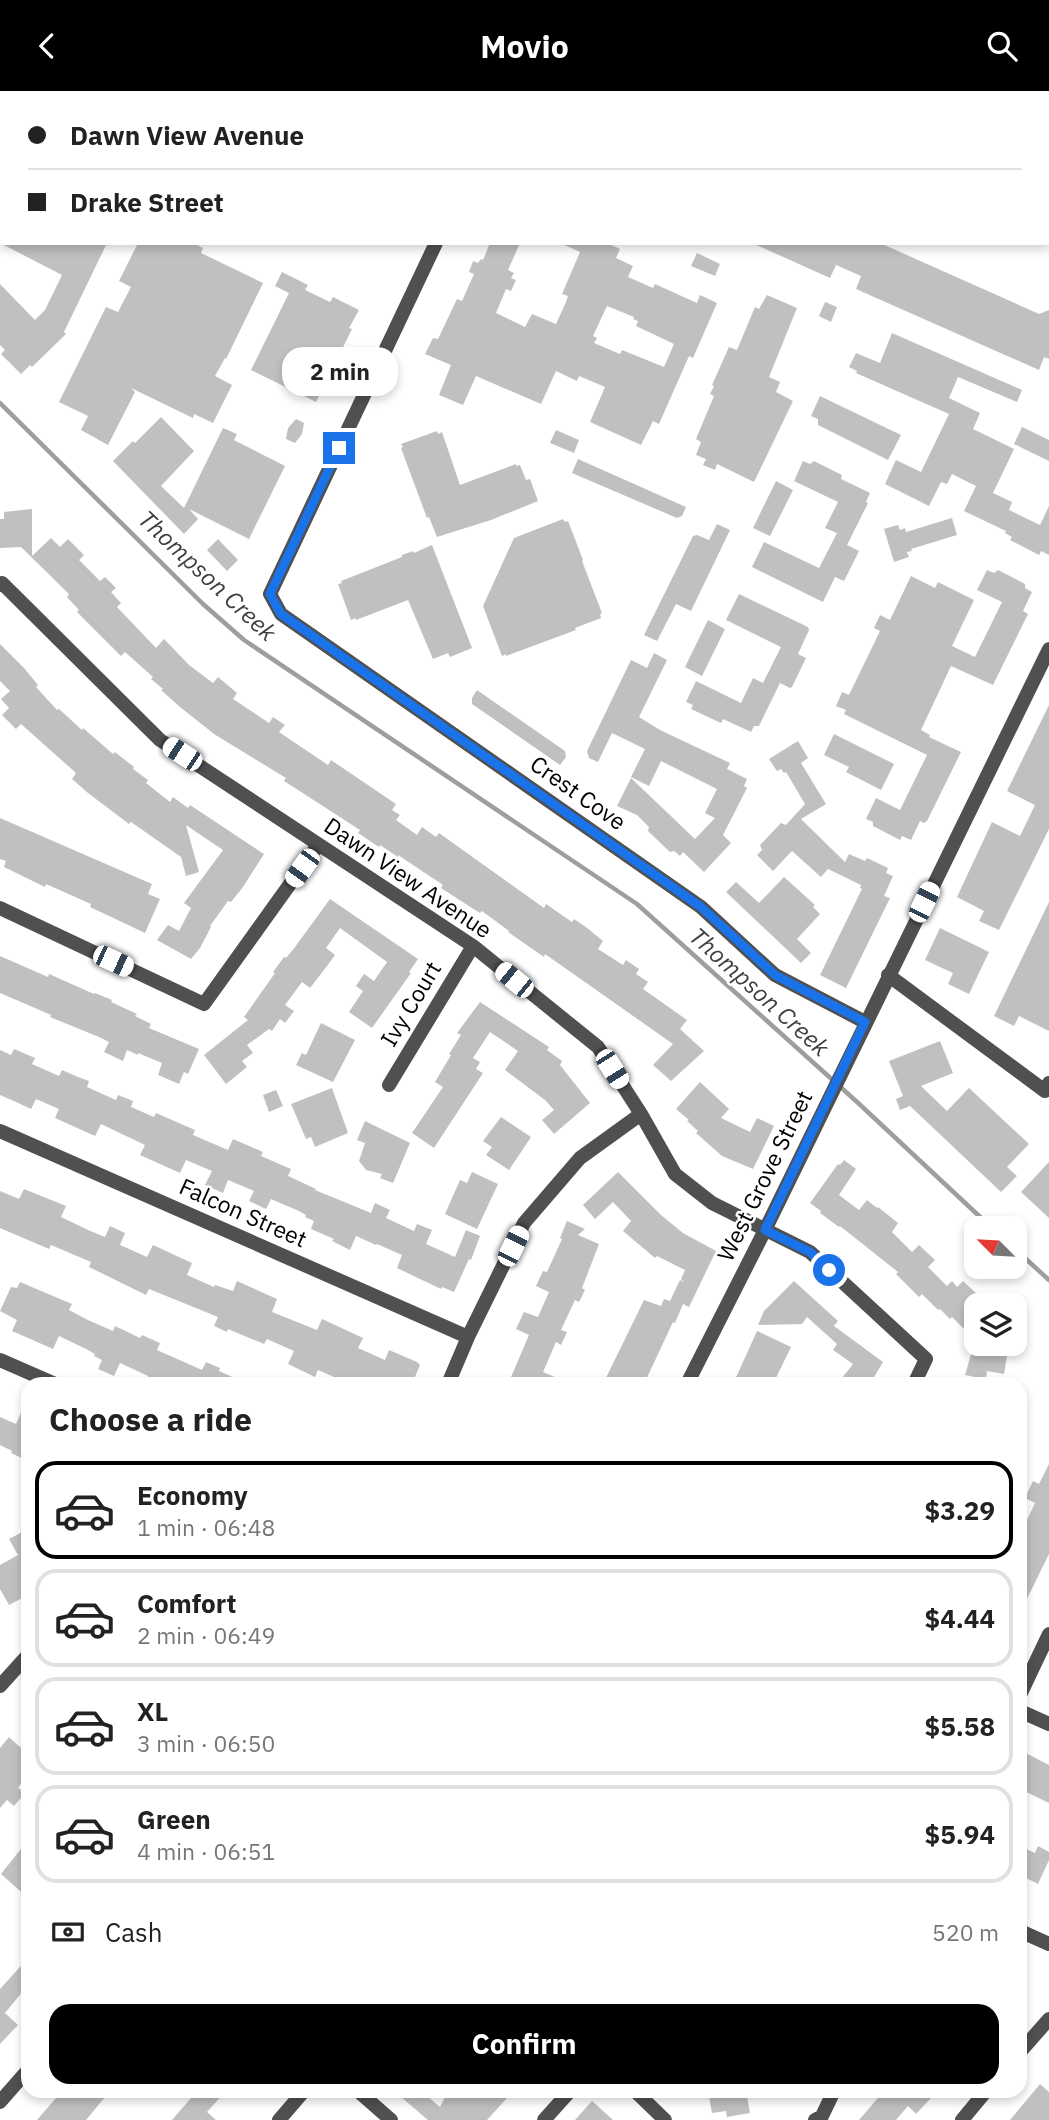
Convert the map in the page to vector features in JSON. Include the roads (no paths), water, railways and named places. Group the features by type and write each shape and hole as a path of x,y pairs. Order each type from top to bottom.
{"street":[{"name":"Crest Cove","path":"435,245 270,594 281,614 701,907 775,975 865,1022"},
{"name":"Dawn View Avenue","path":"1,584 160,740 473,946 598,1047 675,1174 712,1203 810,1252 926,1359 917,1377"},
{"name":"West Grove Street","path":"691,1377 1049,649"},
{"path":"0,908 204,1004 318,845"},
{"name":"Ivy Court","path":"389,1085 473,946"},
{"path":"888,975 1047,1087"},
{"path":"451,1377 524,1223 580,1158 641,1114"},
{"name":"Falcon Street","path":"0,1131 468,1337"},
{"path":"0,1360 39,1377"},
{"path":"1027,1680 1049,1634"},
{"path":"0,1686 21,1663"},
{"path":"1027,1714 1049,1724"},
{"path":"1027,1934 1049,1944"},
{"path":"1027,2044 1049,2019"},
{"path":"0,2102 21,2078"},
{"path":"279,2120 298,2098"},
{"path":"366,2098 391,2120"},
{"path":"544,2120 563,2098"},
{"path":"642,2098 665,2120"},
{"path":"815,2120 822,2116 831,2098"},
{"path":"962,2120 980,2098"}],"waterway":[{"name":"Thompson Creek","path":"0,403 203,604 244,640 637,904 979,1216"},
{"name":"Thompson Creek","path":"1027,1260 1049,1280"}]}
